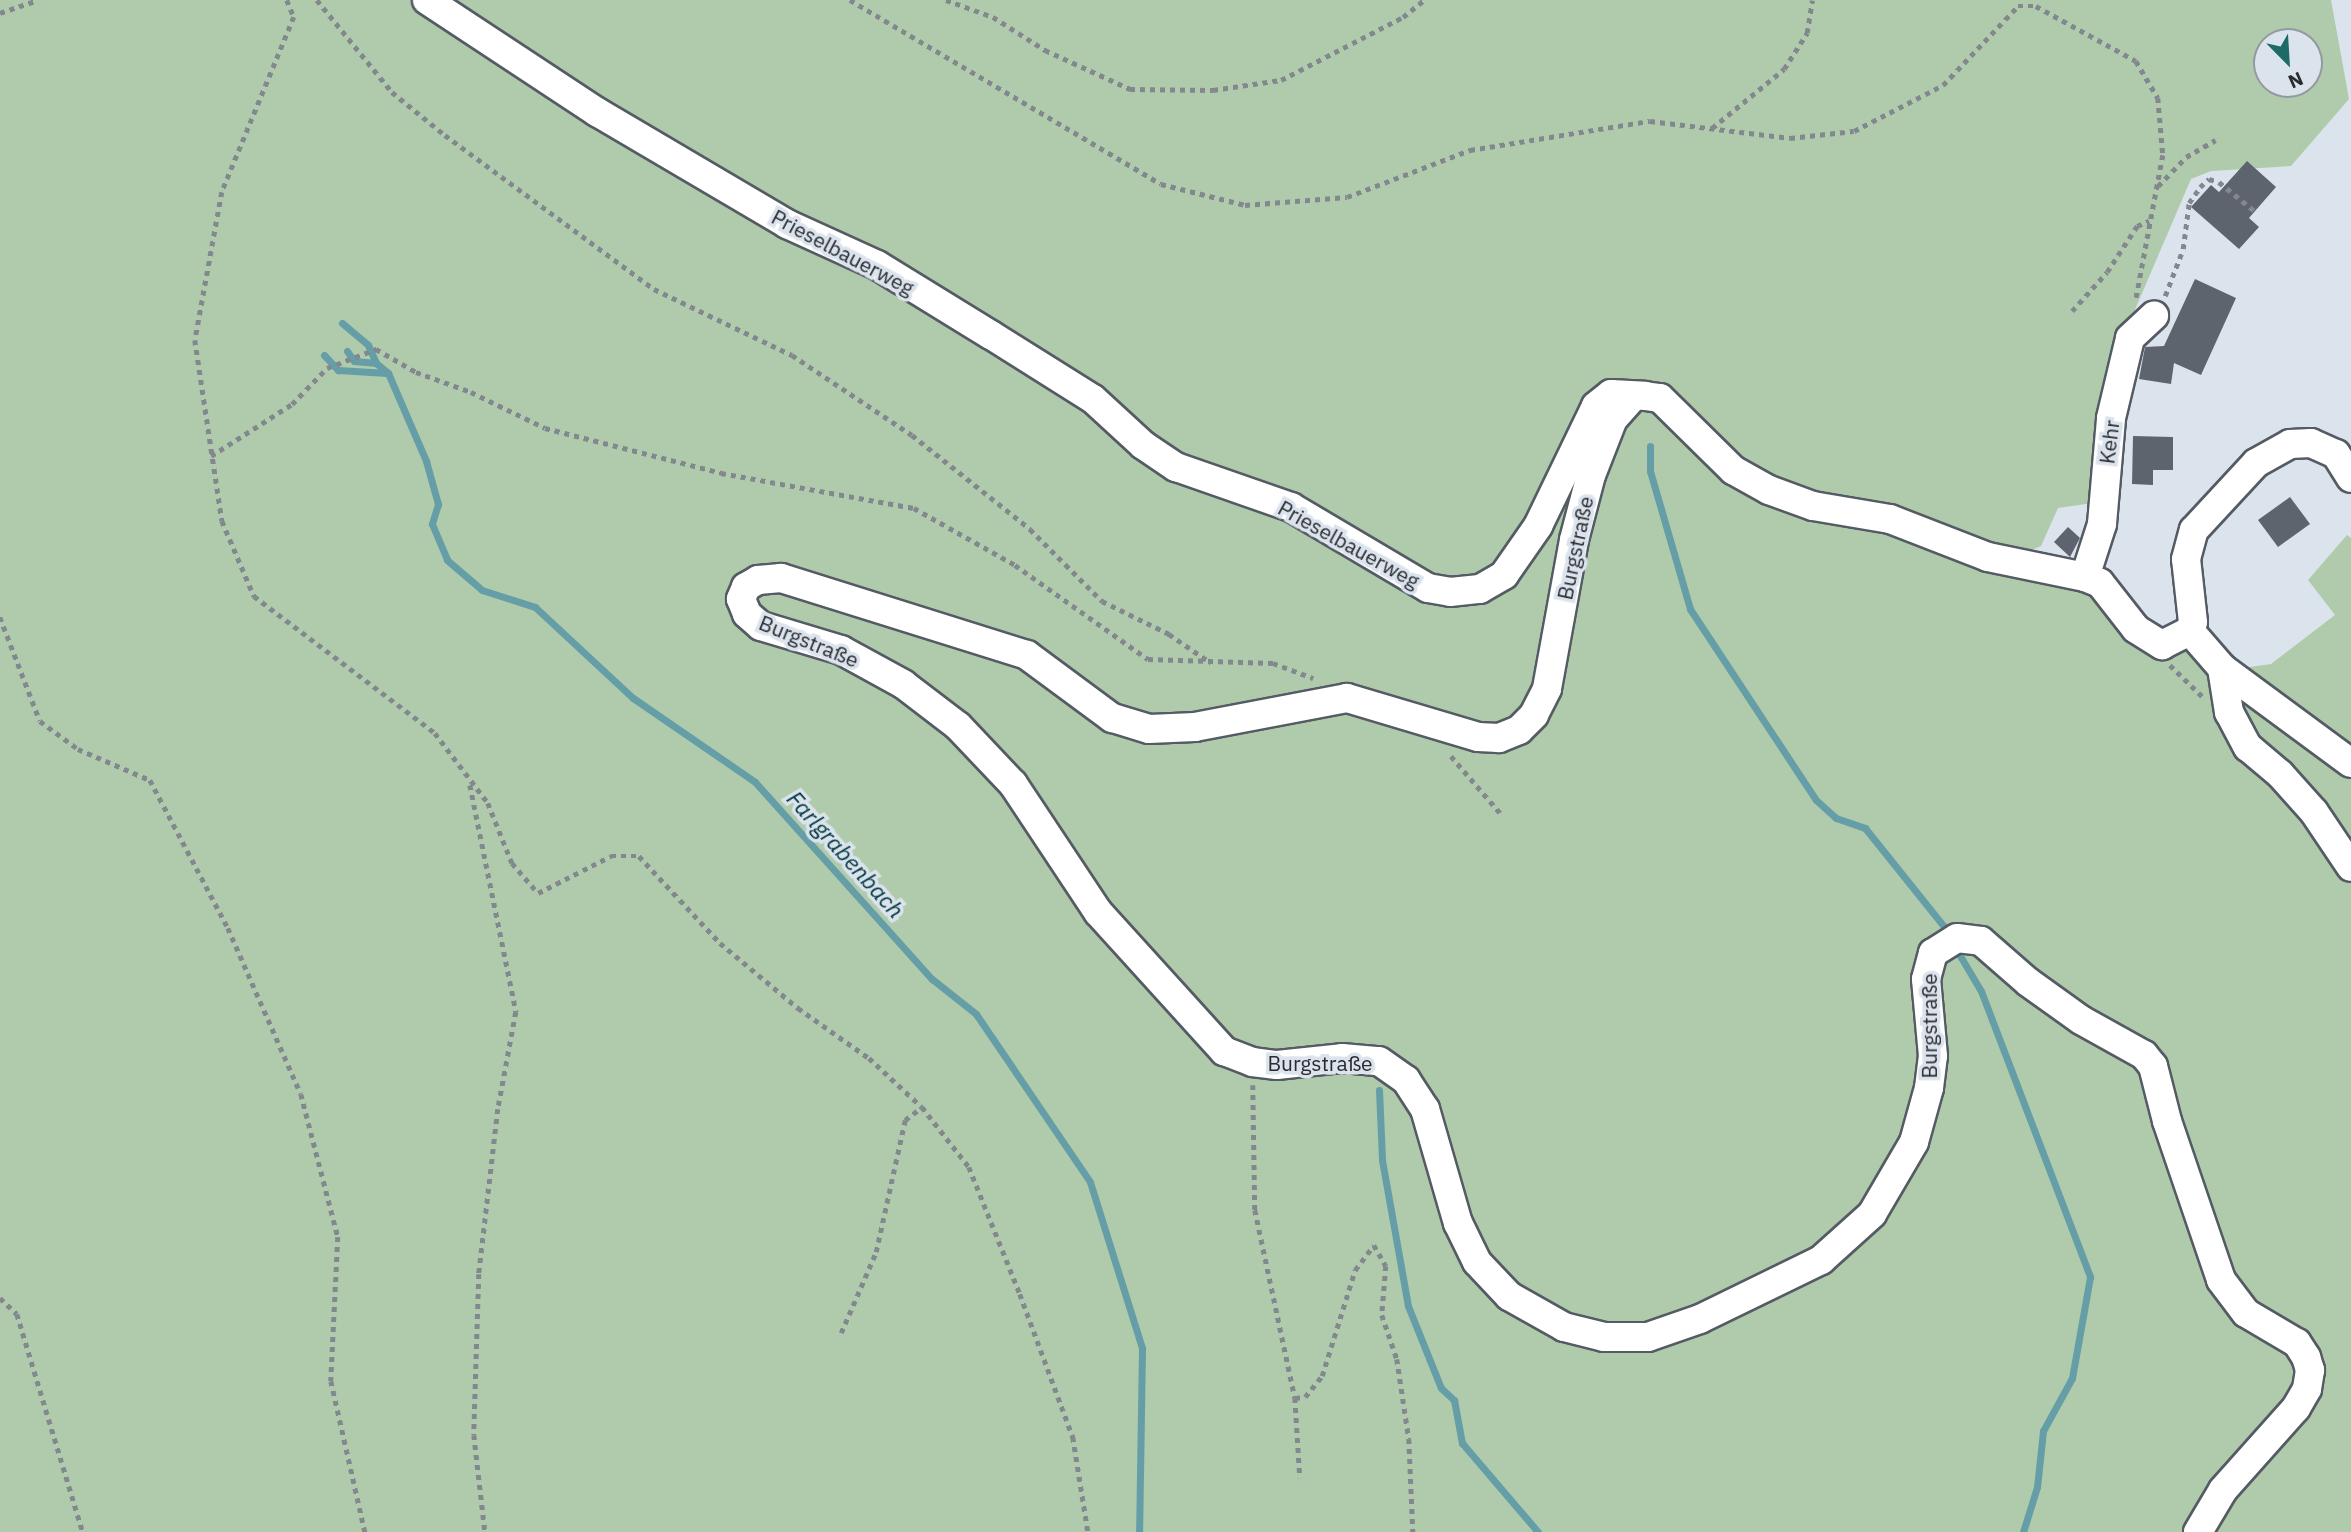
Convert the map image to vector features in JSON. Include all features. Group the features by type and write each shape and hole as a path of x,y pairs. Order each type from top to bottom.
{"street":[{"name":"Prieselbauerweg","path":"427,0 597,112 787,224 877,265 991,335 1093,399 1175,467 1291,507 1428,588 1450,592 1480,589 1504,575 1538,526 1596,406 1611,394 1632,398 1660,398 1733,470 1769,490 1812,506 1890,519 1988,557 2085,577"},
{"path":"2130,338 2154,316"},
{"name":"Kehr","path":"2085,577 2104,514 2111,418 2130,338"},
{"name":"Burgstraße","path":"1632,398 1613,419 1591,475 1574,540 1547,689 1534,715 1519,730 1499,738 1478,737 1347,698 1195,727 1149,729 1112,718 1027,655 781,578 758,580 746,587 741,599 747,614 761,626 841,650 903,684 958,726 1013,784 1098,912 1224,1051 1252,1062 1379,1060 1406,1080 1425,1110 1458,1223 1477,1262 1509,1296 1564,1327 1604,1337 1648,1337 1700,1319 1821,1260 1872,1214 1914,1142 1929,1087 1933,1056 1926,979 1933,953 1957,938 1980,941 2028,982 2081,1020 2144,1055 2153,1066 2167,1121 2221,1280 2246,1312 2297,1343 2306,1357 2310,1370 2307,1389 2296,1408 2223,1490 2198,1532"},
{"path":"2085,577 2100,583 2136,629 2162,645 2190,631 2193,622 2186,559 2194,530 2256,463 2290,444 2311,443 2336,454 2351,478"},
{"path":"2190,631 2222,668 2351,763"},
{"path":"2222,668 2229,712 2248,747 2280,774 2314,812 2351,867"}],"path":[{"path":"0,13 37,0"},
{"path":"287,0 293,17 222,192 195,340 222,521 254,596 435,733 469,783 488,803 512,863 538,893 611,856 639,856 720,943 798,1008 869,1058 922,1107 970,1167 1020,1294 1073,1437 1088,1532"},
{"path":"317,0 392,92 444,135 654,289 792,355 912,435 1030,528 1102,601 1169,634 1212,664"},
{"path":"850,0 1161,184 1245,205 1347,197 1483,148 1650,121 1790,138 1854,131 1943,85 2018,6 2036,6 2136,61 2147,75 2159,109 2162,155 2130,338"},
{"path":"946,0 993,16 1045,50 1130,89 1213,90 1281,80 1403,17 1424,0"},
{"path":"1711,128 1784,69 1807,33 1812,0"},
{"path":"2157,187 2186,157 2216,140"},
{"path":"2154,316 2175,277 2189,203 2200,187 2209,179 2219,182 2257,213"},
{"path":"2072,311 2107,272 2137,226 2149,221"},
{"path":"211,456 292,404 327,368 376,349 416,372 471,392 545,428 721,473 914,508 1015,565 1148,659 1212,664 1273,663"},
{"path":"0,617 40,721 78,749 150,780 228,928 301,1094 338,1237 331,1381 365,1532"},
{"path":"2162,645 2169,663 2193,692 2229,712"},
{"path":"1448,753 1501,814"},
{"path":"469,783 516,1012 498,1109 479,1274 474,1435 485,1532"},
{"path":"1252,1062 1255,1210 1295,1398 1300,1478"},
{"path":"841,1333 876,1252 905,1119 922,1107"},
{"path":"1295,1398 1305,1397 1322,1376 1355,1270 1374,1245 1386,1266 1382,1315 1396,1359 1409,1439 1413,1532"},
{"path":"0,1298 17,1314 83,1532"}],"green space":[{"path":"0,0 2331,0 2349,99 2291,166 2211,171 2191,179 2107,375 2095,442 2093,503 2058,508 2041,546 2021,555 1987,548 1892,511 1834,503 1775,486 1737,466 1671,397 1654,390 1608,393 1591,402 1572,433 1546,493 1500,569 1450,586 1459,602 1483,599 1503,583 1535,548 1593,428 1615,406 1649,406 1670,414 1701,453 1734,480 1774,503 1898,532 1938,551 1992,568 2071,582 2100,596 2152,656 2195,647 2216,672 2271,664 2335,615 2308,580 2347,535 2351,538 2351,1532 0,1532"}],"building":[{"path":"2247,161 2276,187 2249,218 2259,227 2239,249 2191,207 2211,185 2219,192"},
{"path":"2195,279 2236,298 2201,375 2174,363 2171,384 2139,379 2145,347 2164,346"},
{"path":"2133,436 2173,437 2173,470 2153,470 2153,485 2132,484"},
{"path":"2290,497 2310,524 2278,547 2258,520"},
{"path":"2068,527 2080,538 2070,557 2054,542"}],"waterway":[{"name":"Farlgrabenbach","path":"342,323 368,345 376,363 388,373 426,461 438,504 432,524 447,560 482,590 535,607 633,698 755,782 932,979 976,1014 1090,1182 1142,1348 1139,1532"},
{"path":"347,351 354,361 376,363"},
{"path":"324,355 338,370 387,373"},
{"path":"1650,446 1650,471 1690,609 1816,800 1836,818 1865,828 1946,929"},
{"path":"1959,954 1981,991 2090,1277 2072,1378 2043,1431 2037,1487 2023,1532"},
{"path":"1379,1090 1382,1160 1408,1306 1441,1388 1454,1400 1462,1443 1538,1532"}]}
